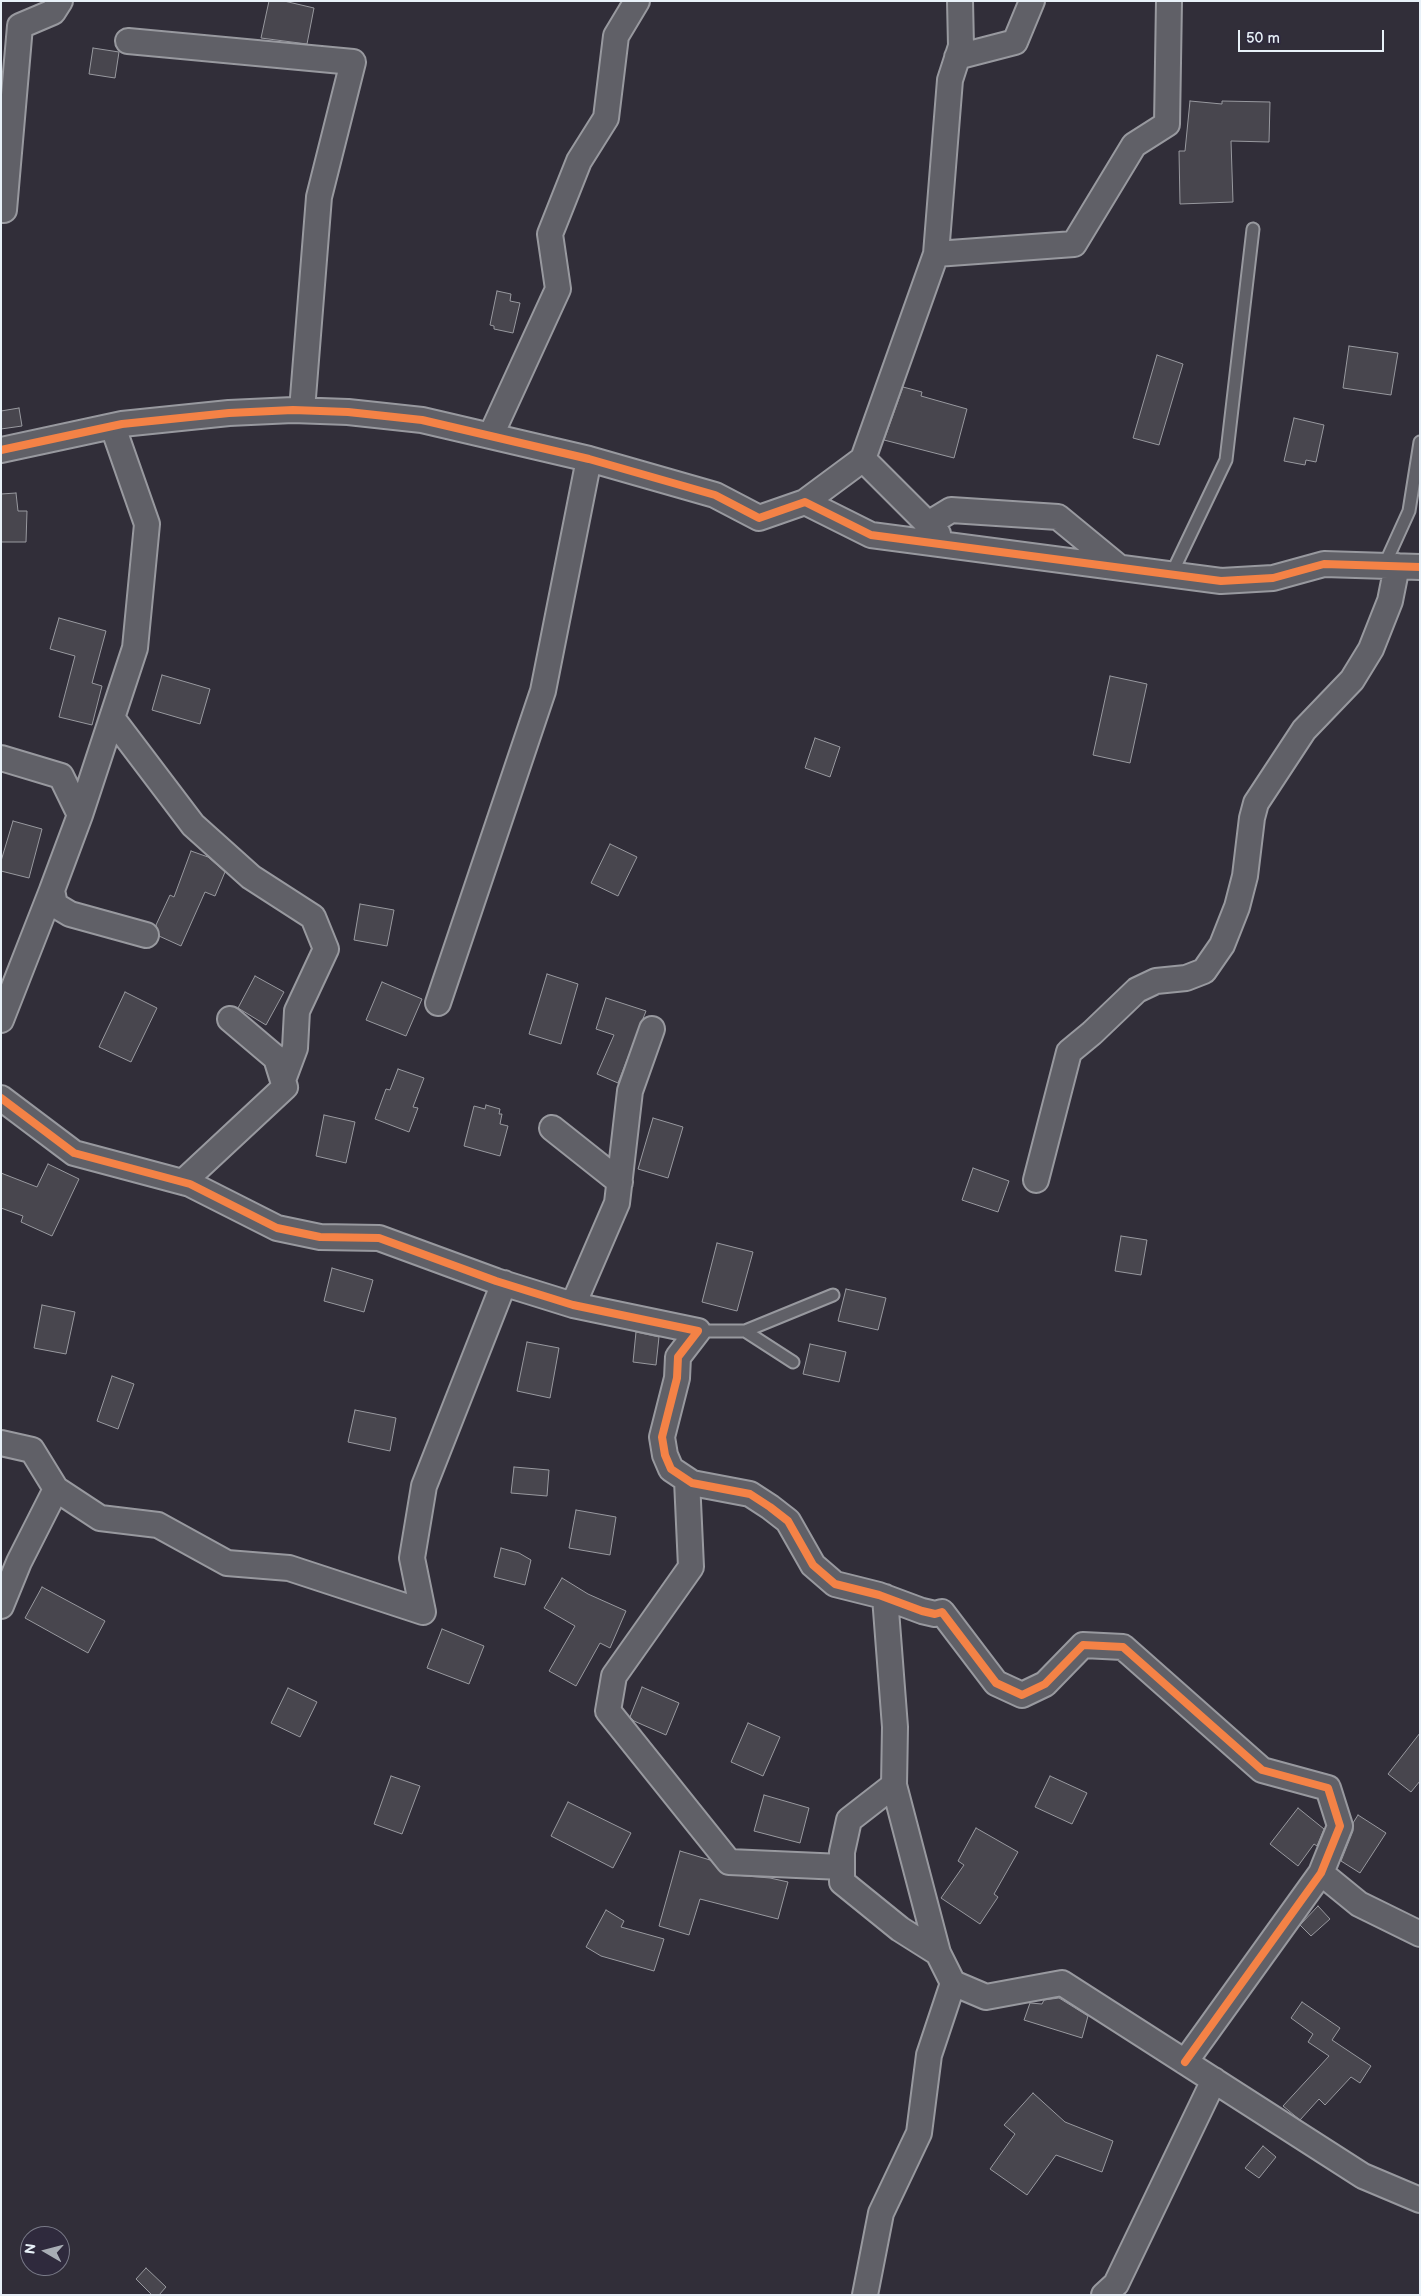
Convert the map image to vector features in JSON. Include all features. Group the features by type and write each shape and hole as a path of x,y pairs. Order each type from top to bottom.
{"street":[{"path":"1,210 4,210 11,24 53,12 60,1"},
{"path":"491,435 558,289 550,234 579,161 606,118 616,36 637,1"},
{"path":"1,450 113,427 229,413 302,410 348,412 422,420 590,459 716,494 759,518 805,502 863,459 936,254 950,80 960,46 960,1"},
{"path":"957,57 1015,42 1032,1"},
{"path":"936,254 1074,244 1134,145 1168,124 1169,1"},
{"path":"128,41 354,62 319,197 302,410"},
{"path":"1,1020 80,815 135,648 146,524 113,427"},
{"path":"438,1003 543,691 590,459"},
{"path":"863,459 950,546"},
{"path":"805,502 871,535 1221,581 1273,578 1324,564 1400,566 1390,601 1370,650 1352,680 1304,730 1256,803 1252,818 1245,876 1237,907 1222,945 1204,971 1186,978 1156,981 1137,990 1069,1052 1036,1180"},
{"path":"928,524 951,510 1058,517 1120,568"},
{"path":"112,718 193,824 251,877 313,917 326,949 297,1011 295,1048 283,1080"},
{"path":"1,758 61,776 80,815"},
{"path":"52,890 55,905 70,914 146,935"},
{"path":"183,1182 285,1087 276,1058 230,1019"},
{"path":"573,1305 617,1203 630,1091 652,1030"},
{"path":"1,1098 74,1153 183,1182 277,1228 320,1238 379,1238 504,1283 573,1305 698,1331 678,1357 677,1378 662,1437 665,1455 671,1469 692,1483 750,1494 788,1521 809,1558 835,1584 885,1597 922,1611 935,1614 942,1612 996,1683 1022,1696 1045,1684 1083,1645 1123,1647 1262,1770 1328,1788 1340,1826 1321,1873 1185,2062"},
{"path":"552,1128 620,1182"},
{"path":"1,1443 32,1450 56,1489 100,1518 158,1525 227,1563 289,1568 423,1612 412,1558 424,1486 504,1283"},
{"path":"687,1480 692,1567 614,1676 608,1712 729,1862 842,1867"},
{"path":"1,1606 20,1562 56,1489"},
{"path":"885,1597 895,1728 894,1785 938,1953 953,1982 986,1997 1062,1983 1363,2176 1420,2200"},
{"path":"894,1785 849,1820 842,1852 842,1882 900,1929 938,1953"},
{"path":"1321,1873 1359,1904 1420,1934"},
{"path":"865,2295 881,2213 919,2133 929,2055 953,1982"},
{"path":"1104,2295 1116,2284 1214,2080"}],"lane":[{"path":"1171,575 1226,460 1253,229"},
{"path":"1400,566 1420,442"},
{"path":"698,1331 745,1330 833,1295"},
{"path":"745,1330 793,1362"}],"building":[{"path":"269,1 284,1 314,8 307,44 261,38"},
{"path":"93,48 119,52 115,78 89,74"},
{"path":"1190,101 1222,104 1222,101 1270,102 1269,142 1231,141 1233,202 1180,204 1179,151 1185,151"},
{"path":"497,291 511,294 510,301 520,303 513,333 494,329 494,326 490,325"},
{"path":"1349,346 1398,353 1391,395 1343,388"},
{"path":"1157,355 1183,364 1159,445 1133,438"},
{"path":"903,387 922,392 921,396 967,409 954,458 884,440"},
{"path":"19,408 22,426 1,429 1,411"},
{"path":"1294,418 1324,425 1316,462 1306,460 1305,465 1284,461"},
{"path":"16,493 18,511 27,511 26,542 1,542 1,494"},
{"path":"59,618 106,631 92,683 102,686 92,725 59,717 75,656 50,649"},
{"path":"162,675 210,689 200,724 152,710"},
{"path":"1110,676 1147,684 1130,763 1093,755"},
{"path":"815,738 840,747 830,777 805,768"},
{"path":"13,821 42,829 29,878 1,871 1,861"},
{"path":"610,844 637,857 618,896 591,883"},
{"path":"191,851 208,857 225,872 215,896 205,892 181,946 159,936 156,925 170,895 174,897"},
{"path":"360,904 394,910 387,946 354,940"},
{"path":"547,974 578,984 561,1044 529,1034"},
{"path":"255,976 284,992 266,1025 238,1008"},
{"path":"382,982 422,999 406,1036 366,1020"},
{"path":"125,992 157,1008 131,1062 99,1047"},
{"path":"606,998 646,1011 618,1083 597,1074 614,1035 596,1029"},
{"path":"398,1069 424,1078 413,1107 418,1108 409,1132 375,1119 386,1089 390,1090"},
{"path":"486,1105 500,1109 499,1114 502,1114 500,1124 508,1126 500,1156 464,1146 474,1106 485,1109"},
{"path":"324,1115 355,1122 346,1163 316,1156"},
{"path":"653,1118 683,1127 668,1178 638,1169"},
{"path":"48,1164 79,1179 52,1236 21,1222 23,1216 1,1208 1,1173 37,1187"},
{"path":"973,1168 1009,1181 998,1212 962,1200"},
{"path":"1121,1236 1147,1240 1141,1275 1115,1271"},
{"path":"717,1243 753,1252 737,1311 702,1302"},
{"path":"332,1268 373,1280 364,1312 324,1301"},
{"path":"846,1289 886,1298 878,1330 838,1321"},
{"path":"42,1305 75,1312 66,1354 34,1348"},
{"path":"636,1332 659,1337 656,1365 633,1362"},
{"path":"527,1342 559,1348 550,1398 517,1391"},
{"path":"810,1344 846,1352 839,1382 803,1374"},
{"path":"112,1376 134,1384 118,1429 97,1421"},
{"path":"355,1410 396,1418 390,1451 348,1442"},
{"path":"514,1467 549,1470 547,1496 511,1493"},
{"path":"576,1510 616,1517 610,1555 569,1548"},
{"path":"501,1548 519,1553 531,1560 525,1585 494,1577"},
{"path":"562,1578 588,1594 626,1611 610,1648 600,1643 576,1686 549,1671 575,1626 544,1608"},
{"path":"42,1587 105,1621 88,1653 25,1618"},
{"path":"442,1629 484,1646 469,1684 427,1668"},
{"path":"642,1687 679,1703 666,1735 634,1721 630,1717"},
{"path":"288,1688 317,1702 300,1737 271,1723"},
{"path":"748,1723 780,1737 763,1776 731,1762"},
{"path":"1420,1733 1420,1781 1411,1792 1388,1774"},
{"path":"391,1776 420,1786 402,1834 374,1824"},
{"path":"1050,1776 1087,1793 1072,1824 1035,1807"},
{"path":"764,1795 809,1808 800,1843 754,1831"},
{"path":"568,1802 631,1833 613,1868 551,1836"},
{"path":"1298,1808 1324,1829 1317,1846 1314,1844 1298,1866 1270,1844"},
{"path":"1358,1815 1386,1833 1360,1873 1341,1861 1353,1831 1353,1823"},
{"path":"976,1828 1018,1852 994,1894 998,1897 980,1924 941,1898 964,1865 958,1861"},
{"path":"680,1851 710,1860 723,1874 770,1878 788,1882 778,1919 700,1899 689,1935 659,1926"},
{"path":"1318,1906 1330,1919 1311,1936 1300,1925"},
{"path":"606,1910 624,1921 621,1927 664,1939 654,1971 601,1956 586,1947"},
{"path":"1059,1998 1088,2016 1082,2038 1024,2020 1030,2003 1042,2004 1044,2000"},
{"path":"1302,2002 1340,2028 1332,2040 1371,2066 1360,2083 1351,2077 1325,2105 1319,2099 1300,2120 1283,2106 1329,2056 1308,2042 1313,2034 1291,2018"},
{"path":"1033,2093 1065,2122 1113,2141 1102,2172 1056,2155 1027,2195 990,2169 1015,2134 1004,2125"},
{"path":"1263,2146 1276,2157 1259,2178 1245,2168"},
{"path":"146,2268 166,2287 159,2295 152,2295 136,2279"}],"cycle path":[{"path":"1,450 122,424 229,413 293,410 348,412 422,420 589,459 715,495 759,518 805,502 871,535 1221,581 1273,578 1324,564 1420,567"},
{"path":"1,1098 74,1153 190,1184 277,1228 320,1237 379,1238 496,1281 573,1305 698,1331 678,1357 677,1378 662,1437 665,1455 671,1469 692,1483 750,1494 770,1507 788,1521 813,1565 835,1584 879,1595 922,1611 935,1614 942,1612 996,1683 1022,1695 1045,1684 1083,1645 1123,1647 1262,1770 1328,1788 1340,1826 1321,1873 1185,2062"}]}
